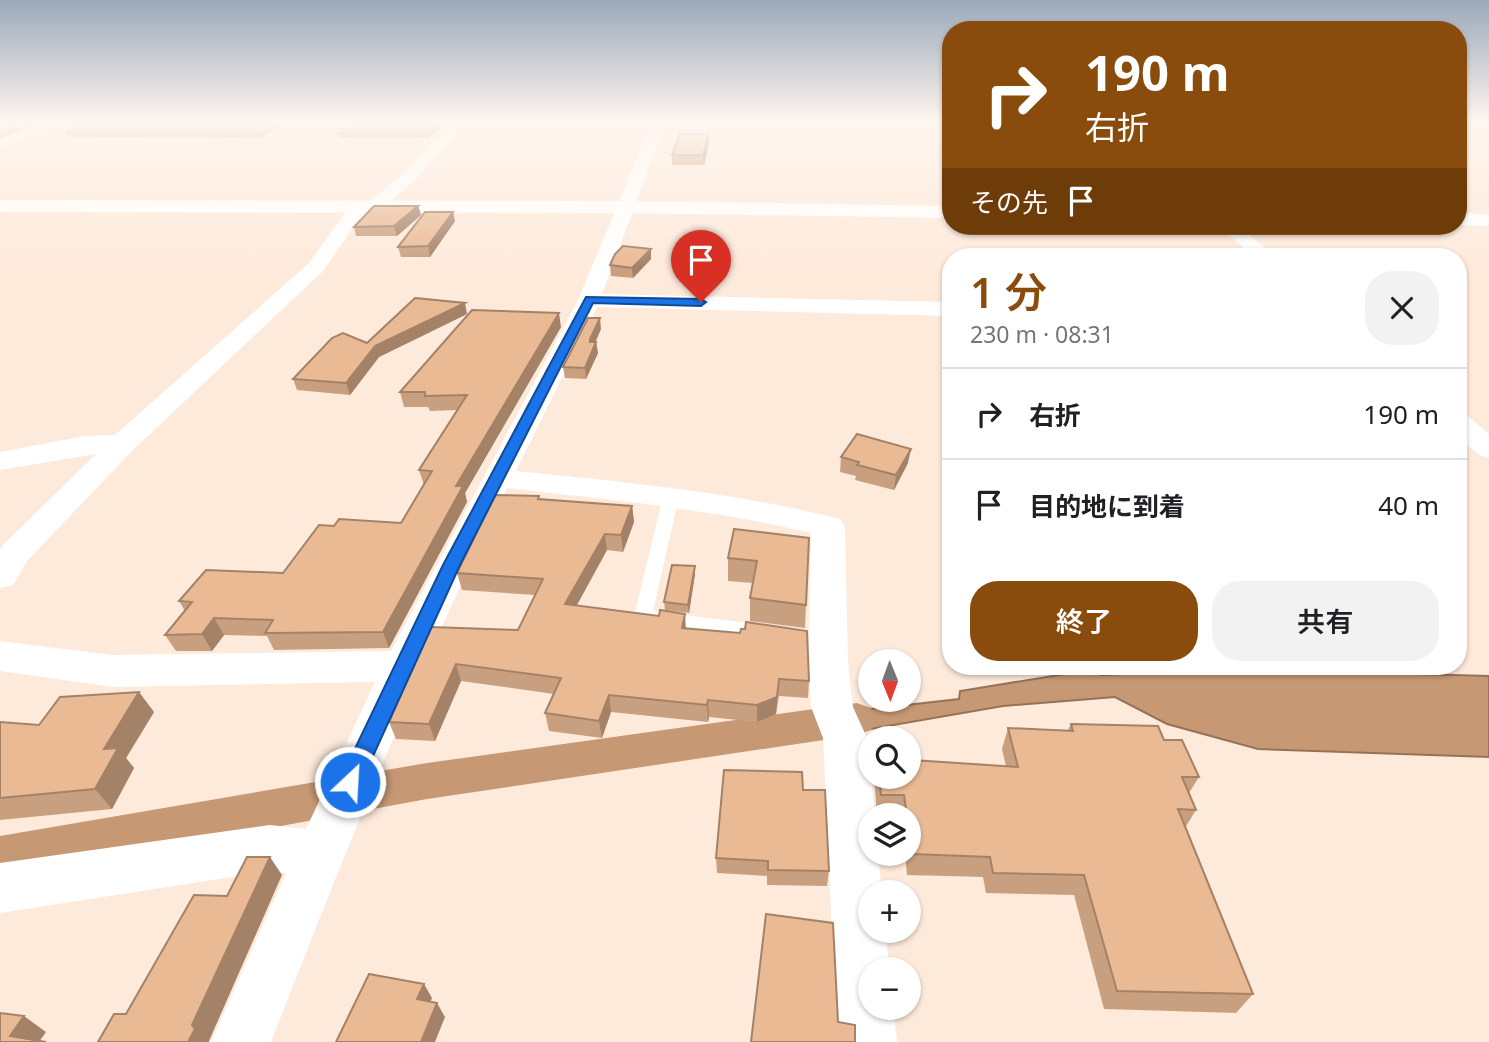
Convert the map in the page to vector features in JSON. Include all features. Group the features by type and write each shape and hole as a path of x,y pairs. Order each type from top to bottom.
{"street":[{"path":"0,576 15,553 123,444 316,267 350,218 375,206 415,171"},
{"path":"241,1042 350,782 403,666 589,300 640,171"},
{"path":"0,206 626,207 942,212"},
{"path":"1467,219 1489,220"},
{"path":"1239,235 1255,248"},
{"path":"589,300 942,309"},
{"path":"1467,430 1489,449"},
{"path":"0,461 85,445 123,444"},
{"path":"498,478 553,486 616,489 761,511 828,527 822,640 838,722 867,1042"},
{"path":"0,656 113,671 403,666"},
{"path":"0,888 270,848 324,844"}],"lane":[{"path":"671,498 643,616 776,634"}],"shaded area":[{"path":"1059,675 1489,676 1489,757 1258,749 1167,724 1115,697 1003,706 888,726 862,726 853,711 921,712 921,703 959,699 960,691"}],"building":[{"path":"374,206 418,206 394,226 354,227"},
{"path":"425,212 453,212 428,246 398,247"},
{"path":"623,246 651,249 632,268 610,265"},
{"path":"415,298 465,303 375,346 346,383 293,379 332,338 343,333 367,343"},
{"path":"472,310 559,313 456,486 463,486 383,632 265,633 273,620 214,618 202,634 165,635 192,602 179,601 206,570 283,573 319,525 334,526 339,519 401,523 432,471 419,470 467,395 425,396 425,392 400,392"},
{"path":"588,318 600,318 590,339 590,342 596,342 585,368 563,367"},
{"path":"857,434 911,449 896,475 857,465 859,462 841,457"},
{"path":"495,495 539,496 538,499 632,506 621,535 605,534 565,604 659,616 660,610 685,614 682,628 740,633 741,629 745,629 746,622 807,631 809,681 779,679 777,697 757,705 708,700 707,705 609,695 599,721 545,713 561,678 456,664 429,724 389,722 431,627 518,630 543,579 457,573"},
{"path":"734,529 809,538 806,605 750,598 757,561 728,558"},
{"path":"672,565 695,566 688,605 664,602"},
{"path":"139,692 104,749 118,748 95,789 0,798 0,722 39,725 60,697"},
{"path":"1071,724 1158,726 1164,740 1182,740 1199,777 1182,777 1196,810 1178,809 1253,994 1117,991 1084,875 993,873 990,857 921,854 921,803 905,803 904,795 881,795 880,789 921,789 921,761 1018,767 1008,728 1073,731"},
{"path":"724,770 802,772 803,790 825,790 829,871 768,870 768,861 716,858"},
{"path":"247,857 270,857 192,1025 195,1029 188,1042 98,1042 114,1014 126,1014 194,895 227,896"},
{"path":"766,914 833,923 838,1022 855,1025 855,1042 751,1042"},
{"path":"369,974 424,984 417,999 437,1003 421,1042 336,1042"},
{"path":"0,1013 24,1016 10,1036 46,1042 0,1042"}],"waterway":[{"path":"0,857 427,781 857,719"}],"route":[{"path":"350,782 452,565 589,300 701,302"}]}
